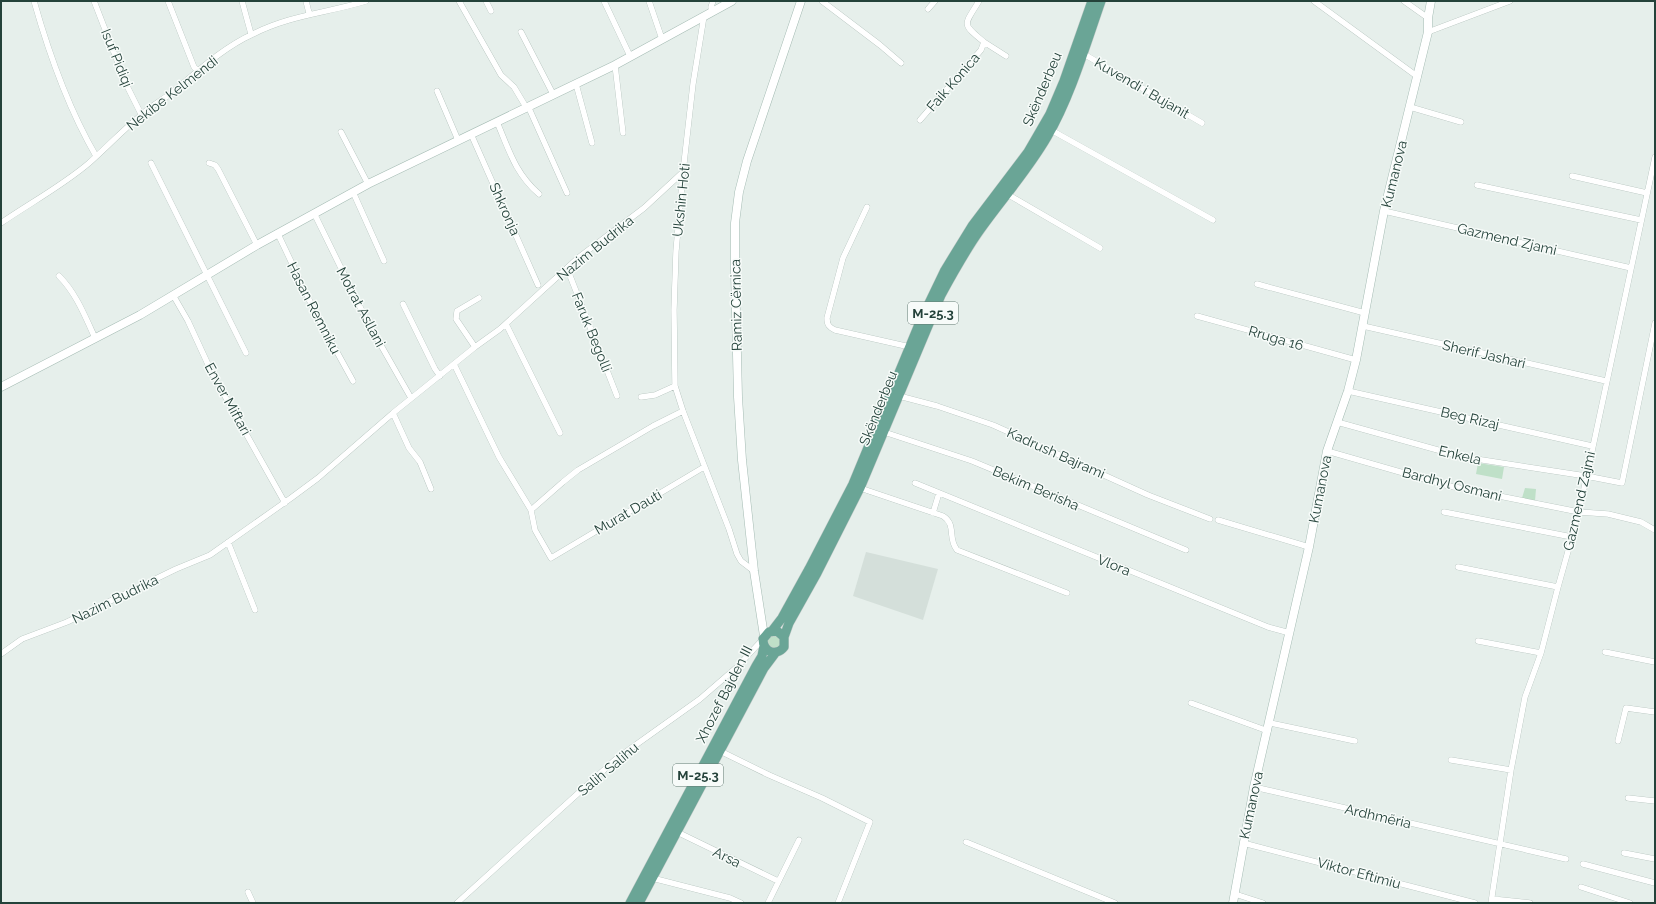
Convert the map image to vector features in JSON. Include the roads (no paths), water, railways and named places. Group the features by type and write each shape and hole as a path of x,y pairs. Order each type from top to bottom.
{"main road":[{"name":"Skënderbeu","path":"772,633 809,569 853,484 933,292 972,226 1012,174 1041,131 1064,81 1092,1"},
{"name":"Skënderbeu","path":"772,633 789,623 831,547 860,488 928,325 952,274 979,231 1035,156 1051,130 1060,111 1101,1"},
{"name":"M-25.3","path":"772,633 784,647 776,652"},
{"path":"772,633 769,652 776,652"},
{"name":"Xhozef Bajden III","path":"630,903 762,656 772,633"},
{"name":"Xhozef Bajden III","path":"639,903 764,668 776,652"}],"street":[{"path":"34,1 57,71 81,128 96,156"},
{"name":"Isuf Pidiqi","path":"94,1 127,86 141,114"},
{"path":"168,1 194,67 198,71"},
{"path":"242,1 251,34"},
{"path":"306,1 309,14"},
{"name":"Nekibe Kelmendi","path":"1,223 67,180 96,156 141,114 168,96 198,71 251,34 280,22 366,1"},
{"path":"459,1 502,75 514,87 527,107 567,193"},
{"path":"486,1 491,10"},
{"path":"604,1 630,56"},
{"path":"649,1 662,39"},
{"path":"712,12 711,7 713,1"},
{"path":"1,387 140,315 257,245 368,184 615,65 732,1"},
{"name":"Ramiz Cërnica","path":"772,633 762,617 754,571 745,496 738,397 735,223 747,161 801,1"},
{"path":"822,1 901,63"},
{"path":"928,9 935,1"},
{"name":"Faik Konica","path":"979,1 967,21 966,26 970,32 1006,56"},
{"path":"1314,1 1418,77"},
{"path":"1404,1 1428,18"},
{"name":"Kumanova","path":"1233,903 1254,787 1269,727 1309,547 1327,451 1348,391 1356,360 1384,211 1418,77 1428,32 1428,18 1432,1"},
{"path":"1428,32 1510,1"},
{"name":"Ukshin Hoti","path":"704,16 693,84 683,172 676,258 674,340 675,386 737,554 741,561 754,571"},
{"path":"520,32 553,94"},
{"name":"Faik Konica","path":"920,120 972,62 981,50 984,42"},
{"name":"Kuvendi i Bujanit","path":"1082,53 1202,123"},
{"path":"615,65 623,133"},
{"path":"576,84 592,143"},
{"path":"437,91 458,140"},
{"path":"1410,107 1461,122"},
{"path":"497,122 518,171 528,184 539,194"},
{"name":"Skënderbeu","path":"1051,130 1213,220"},
{"path":"341,132 368,184"},
{"name":"Shkronja","path":"471,134 538,285"},
{"name":"Gazmend Zajmi","path":"1530,903 1492,901 1511,770 1525,697 1541,653 1579,512 1655,157"},
{"path":"151,163 166,196 246,353"},
{"path":"209,163 215,165 218,169 257,245"},
{"name":"Nazim Budrika","path":"1,654 22,639 66,622 176,569 210,555 285,503 318,478 411,398 506,324 598,241 639,212 683,172"},
{"path":"1572,176 1647,193"},
{"path":"1477,185 1641,220"},
{"path":"353,192 384,261"},
{"path":"1007,194 1100,248"},
{"path":"867,207 843,258 827,318 827,324 835,330 910,347"},
{"name":"Gazmend Zjami","path":"1384,211 1631,268"},
{"name":"Motrat Asllani","path":"314,213 366,319 411,398"},
{"name":"Hasan Remniku","path":"278,234 316,314 353,381"},
{"name":"Faruk Begolli","path":"567,268 617,396"},
{"path":"59,276 66,283 82,309 96,338"},
{"path":"1257,284 1365,313"},
{"name":"Enver Miftari","path":"173,295 188,321 212,373 285,503"},
{"path":"475,347 456,319 457,311 479,298"},
{"path":"403,304 435,369 440,376"},
{"name":"Rruga 16","path":"1197,316 1356,360"},
{"name":"Enkela","path":"1337,422 1463,457 1622,483 1655,323"},
{"path":"506,324 560,433"},
{"name":"Sherif Jashari","path":"1363,326 1606,381"},
{"path":"454,364 499,457 531,510 578,470 653,426 683,411"},
{"path":"641,397 655,396 675,386"},
{"name":"Beg Rizaj","path":"1348,391 1592,446"},
{"name":"Kadrush Bajrami","path":"899,396 937,406 993,425 1148,495 1210,519"},
{"path":"393,413 409,448 420,462 431,489"},
{"name":"Bekim Berisha","path":"884,432 888,435 972,461 1186,550"},
{"name":"Bardhyl Osmani","path":"1327,451 1449,486 1579,512 1608,514 1641,522 1655,530"},
{"name":"Murat Dauti","path":"531,510 535,530 549,557 553,558 704,467"},
{"name":"Vlora","path":"915,483 1261,624 1290,633"},
{"path":"860,488 949,520 952,526 952,544 957,550 1066,593"},
{"path":"933,513 939,492"},
{"path":"1444,512 1572,537"},
{"path":"1218,520 1309,547"},
{"path":"228,542 255,610"},
{"path":"1458,567 1558,587"},
{"path":"762,617 772,633"},
{"name":"Salih Salihu","path":"457,903 616,760 700,699 737,667 772,633"},
{"path":"1478,641 1541,653"},
{"path":"1605,652 1655,662"},
{"path":"1191,703 1269,727 1355,741"},
{"path":"1618,741 1626,708 1655,712"},
{"path":"720,751 769,776 822,798 870,822 838,903"},
{"path":"1451,760 1511,770"},
{"name":"Ardhmëria","path":"1254,787 1501,845"},
{"path":"1628,798 1655,801"},
{"name":"Arsa","path":"677,832 778,882"},
{"path":"768,903 799,840"},
{"path":"966,842 1115,903"},
{"name":"Viktor Eftimiu","path":"1243,843 1474,903"},
{"path":"1501,845 1566,859"},
{"path":"1624,853 1655,859"},
{"path":"1583,864 1655,883"},
{"path":"652,878 730,898 741,903"},
{"path":"1581,887 1630,903"},
{"path":"248,892 253,903"},
{"path":"1235,894 1263,903"}]}
